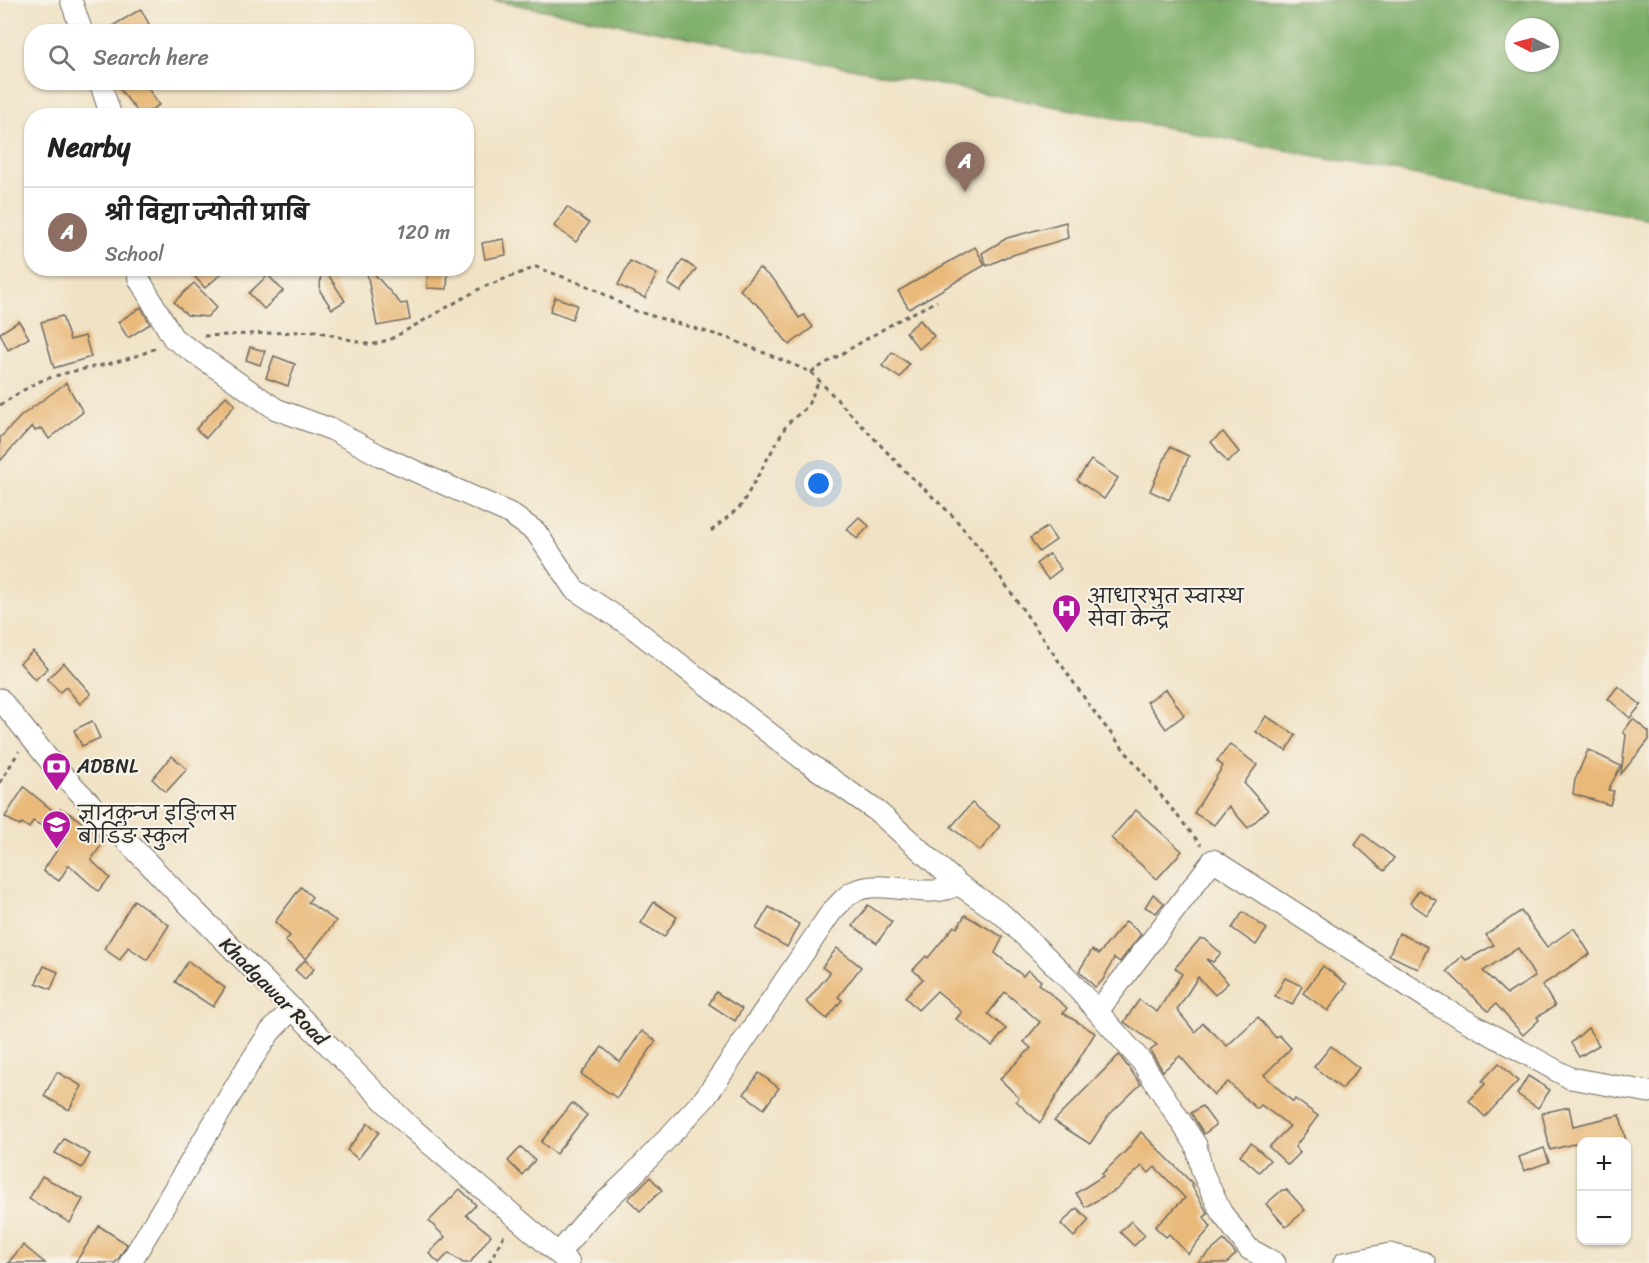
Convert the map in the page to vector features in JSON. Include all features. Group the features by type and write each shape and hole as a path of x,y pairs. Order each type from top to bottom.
{"street":[{"path":"71,0 79,24"},
{"path":"103,90 108,108"},
{"path":"138,276 173,338 276,409 333,430 379,455 509,513 536,532 574,589 632,627 804,760 878,812 958,884 1003,915 1067,977 1142,1062 1196,1145 1202,1171 1221,1212 1249,1250 1275,1263"},
{"name":"Khadgawar Road","path":"0,699 79,791 407,1124 564,1258"},
{"path":"1098,1011 1213,860 1441,1007 1570,1078 1649,1092"},
{"path":"564,1258 590,1216 632,1176 705,1098 832,911 851,893 867,887 927,890 951,888 958,884"},
{"path":"130,1263 249,1064 270,1032 292,1009"},
{"path":"1344,1263 1390,1254 1425,1263"}],"path":[{"path":"0,405 48,378 142,355 173,338 316,331 370,345 391,339 481,288 536,267 592,288 632,310 728,338 811,372 904,470 952,515 982,551 1097,716 1213,860"},
{"path":"811,372 937,300"},
{"path":"711,531 741,506 787,424 807,407 819,381"},
{"path":"0,783 28,734"},
{"path":"489,1263 514,1217"}],"green space":[{"path":"492,0 1649,0 1649,219"}],"building":[{"path":"141,9 149,24 116,24"},
{"path":"120,90 149,90 159,105 154,108 135,108"},
{"path":"567,207 589,223 576,242 554,226"},
{"path":"1066,222 1068,238 1006,257 987,266 982,253 1007,238"},
{"path":"504,239 506,255 485,259 482,243"},
{"path":"975,247 985,265 909,309 898,291"},
{"path":"682,260 696,269 681,292 668,284"},
{"path":"630,261 657,274 645,298 618,285"},
{"path":"759,268 775,281 799,318 804,315 813,327 789,345 762,309 740,290"},
{"path":"194,276 219,276 205,288"},
{"path":"267,276 283,291 264,309 249,293"},
{"path":"321,276 329,276 345,301 332,309 320,291"},
{"path":"368,276 376,276 401,304 407,303 410,320 377,326"},
{"path":"428,276 448,276 447,289 427,288"},
{"path":"194,283 217,307 207,317 187,315 174,302"},
{"path":"555,297 577,305 572,319 550,311"},
{"path":"141,307 150,324 128,338 118,322"},
{"path":"62,316 70,340 85,336 91,357 54,368 41,322"},
{"path":"920,320 934,336 919,349 906,332"},
{"path":"19,321 29,338 8,350 0,333"},
{"path":"250,347 265,351 260,365 246,360"},
{"path":"892,352 909,364 900,378 882,366"},
{"path":"274,356 295,364 288,386 266,378"},
{"path":"66,383 83,412 49,439 42,428 35,431 32,426 0,461 0,438 21,416"},
{"path":"226,396 235,405 206,438 196,429"},
{"path":"1223,432 1239,452 1227,462 1211,442"},
{"path":"1170,447 1189,456 1169,500 1150,491"},
{"path":"1091,460 1118,478 1104,499 1077,480"},
{"path":"859,517 869,526 857,539 847,529"},
{"path":"1047,527 1056,540 1039,552 1030,538"},
{"path":"1049,554 1061,569 1048,579 1036,564"},
{"path":"33,651 48,668 35,680 20,663"},
{"path":"64,663 91,694 80,704 66,687 60,692 47,679"},
{"path":"1618,686 1641,705 1630,718 1608,699"},
{"path":"1166,689 1184,715 1166,729 1147,702"},
{"path":"1266,716 1296,735 1286,751 1256,732"},
{"path":"1633,719 1649,732 1649,740 1621,774 1626,735 1623,732"},
{"path":"92,721 100,738 82,746 74,730"},
{"path":"1230,744 1257,765 1244,783 1268,810 1248,828 1229,806 1214,825 1194,813 1223,766 1217,761"},
{"path":"1588,750 1621,766 1608,790 1614,791 1610,805 1573,794 1575,780"},
{"path":"172,756 187,769 166,792 152,779"},
{"path":"24,787 57,814 60,809 72,815 105,840 91,860 110,878 98,891 69,865 59,881 43,871 65,838 33,821 29,828 22,823 20,826 5,817"},
{"path":"972,803 1000,826 980,851 951,827"},
{"path":"1136,810 1182,851 1157,879 1111,838"},
{"path":"1363,834 1394,858 1384,871 1355,845"},
{"path":"301,887 312,897 308,902 336,921 306,959 285,941 290,936 275,922"},
{"path":"1419,890 1437,901 1427,915 1410,903"},
{"path":"1153,894 1164,903 1156,913 1145,907"},
{"path":"134,900 169,925 147,960 128,947 120,960 104,949"},
{"path":"654,902 677,917 664,937 641,923"},
{"path":"868,905 892,922 877,943 853,926"},
{"path":"769,907 799,924 787,947 756,929"},
{"path":"1521,911 1547,947 1574,928 1590,954 1542,985 1555,1006 1537,1017 1539,1020 1523,1035 1496,1004 1488,1011 1447,971 1462,956 1466,960 1494,945 1486,935","holes":["1518,948 1535,977 1507,994 1483,971"]},
{"path":"1243,912 1267,929 1256,945 1232,928"},
{"path":"965,915 1003,937 995,953 1023,976 1028,970 1041,981 1039,984 1067,1008 1063,1013 1095,1033 1040,1123 1016,1101 1019,1098 1000,1079 1031,1048 1024,1042 1040,1022 1005,992 988,1014 1006,1029 992,1046 956,1019 962,1012 937,991 918,1010 905,997 923,979 913,970 926,956 928,958 954,926 957,928"},
{"path":"1126,921 1141,934 1120,962 1114,958 1103,980 1095,987 1079,971 1092,950 1099,954"},
{"path":"1399,933 1428,947 1418,969 1389,955"},
{"path":"1200,939 1205,939 1221,953 1213,962 1206,959 1228,983 1215,995 1198,977 1177,1010 1195,1032 1203,1023 1227,1046 1258,1017 1276,1038 1279,1035 1291,1048 1264,1075 1293,1102 1295,1099 1318,1116 1295,1147 1300,1153 1288,1165 1269,1147 1290,1126 1261,1105 1257,1109 1228,1082 1214,1095 1180,1056 1163,1071 1150,1051 1157,1045 1124,1022 1139,1000 1157,1012 1182,974 1175,968"},
{"path":"837,948 861,967 838,997 842,1000 827,1019 806,1002 830,973 822,967"},
{"path":"305,960 314,969 305,979 295,970"},
{"path":"188,961 225,988 213,1007 175,982"},
{"path":"44,966 58,972 51,989 36,983"},
{"path":"1323,966 1347,984 1328,1011 1303,993"},
{"path":"1285,978 1302,986 1292,1005 1275,996"},
{"path":"716,992 742,1009 735,1021 709,1004"},
{"path":"1588,1028 1599,1045 1579,1057 1571,1043"},
{"path":"642,1031 656,1041 617,1098 581,1074 602,1047 620,1062"},
{"path":"1331,1046 1359,1068 1342,1089 1314,1067"},
{"path":"1119,1055 1141,1084 1109,1115 1090,1144 1054,1121"},
{"path":"1499,1063 1518,1081 1485,1117 1469,1101 1485,1084 1482,1081"},
{"path":"57,1072 82,1086 69,1110 44,1096"},
{"path":"759,1073 779,1088 764,1109 744,1094"},
{"path":"1528,1076 1550,1090 1538,1108 1517,1094"},
{"path":"572,1103 587,1115 556,1154 541,1142"},
{"path":"1202,1106 1216,1125 1204,1134 1191,1113"},
{"path":"1569,1107 1573,1126 1620,1115 1625,1137 1577,1137 1577,1143 1550,1150 1542,1113"},
{"path":"368,1123 379,1132 358,1159 347,1150"},
{"path":"1141,1132 1194,1185 1192,1186 1208,1214 1204,1217 1211,1227 1188,1254 1169,1234 1166,1237 1155,1227 1185,1198 1155,1167 1149,1173 1142,1166 1116,1190 1085,1207 1076,1193 1103,1176 1102,1174 1126,1151"},
{"path":"64,1139 90,1154 82,1168 55,1153"},
{"path":"1251,1143 1270,1160 1259,1172 1240,1155"},
{"path":"521,1147 535,1160 522,1175 508,1161"},
{"path":"1544,1148 1549,1162 1524,1171 1519,1157"},
{"path":"42,1176 83,1199 70,1223 29,1199"},
{"path":"650,1177 662,1190 640,1211 628,1199"},
{"path":"460,1189 476,1205 466,1215 491,1235 470,1263 463,1263 449,1253 439,1263 429,1253 445,1237 429,1221"},
{"path":"1282,1190 1287,1190 1305,1210 1286,1227 1266,1204"},
{"path":"1077,1208 1089,1220 1074,1237 1061,1224"},
{"path":"1131,1221 1145,1235 1134,1246 1120,1232"},
{"path":"99,1226 127,1244 119,1258 115,1263 75,1263"},
{"path":"1224,1240 1236,1254 1227,1263 1197,1263"},
{"path":"23,1245 45,1263 8,1263"}],"place":[{"name":"श्री विद्या ज्योती प्राबि","path":"965,192"},
{"name":"आधारभुत स्वास्थ सेवा केन्द्र","path":"1066,634"},
{"name":"ADBNL","path":"56,792"},
{"name":"ज्ञानकुन्ज इङ्लिस बोर्डिङ स्कुल","path":"57,850"}]}
